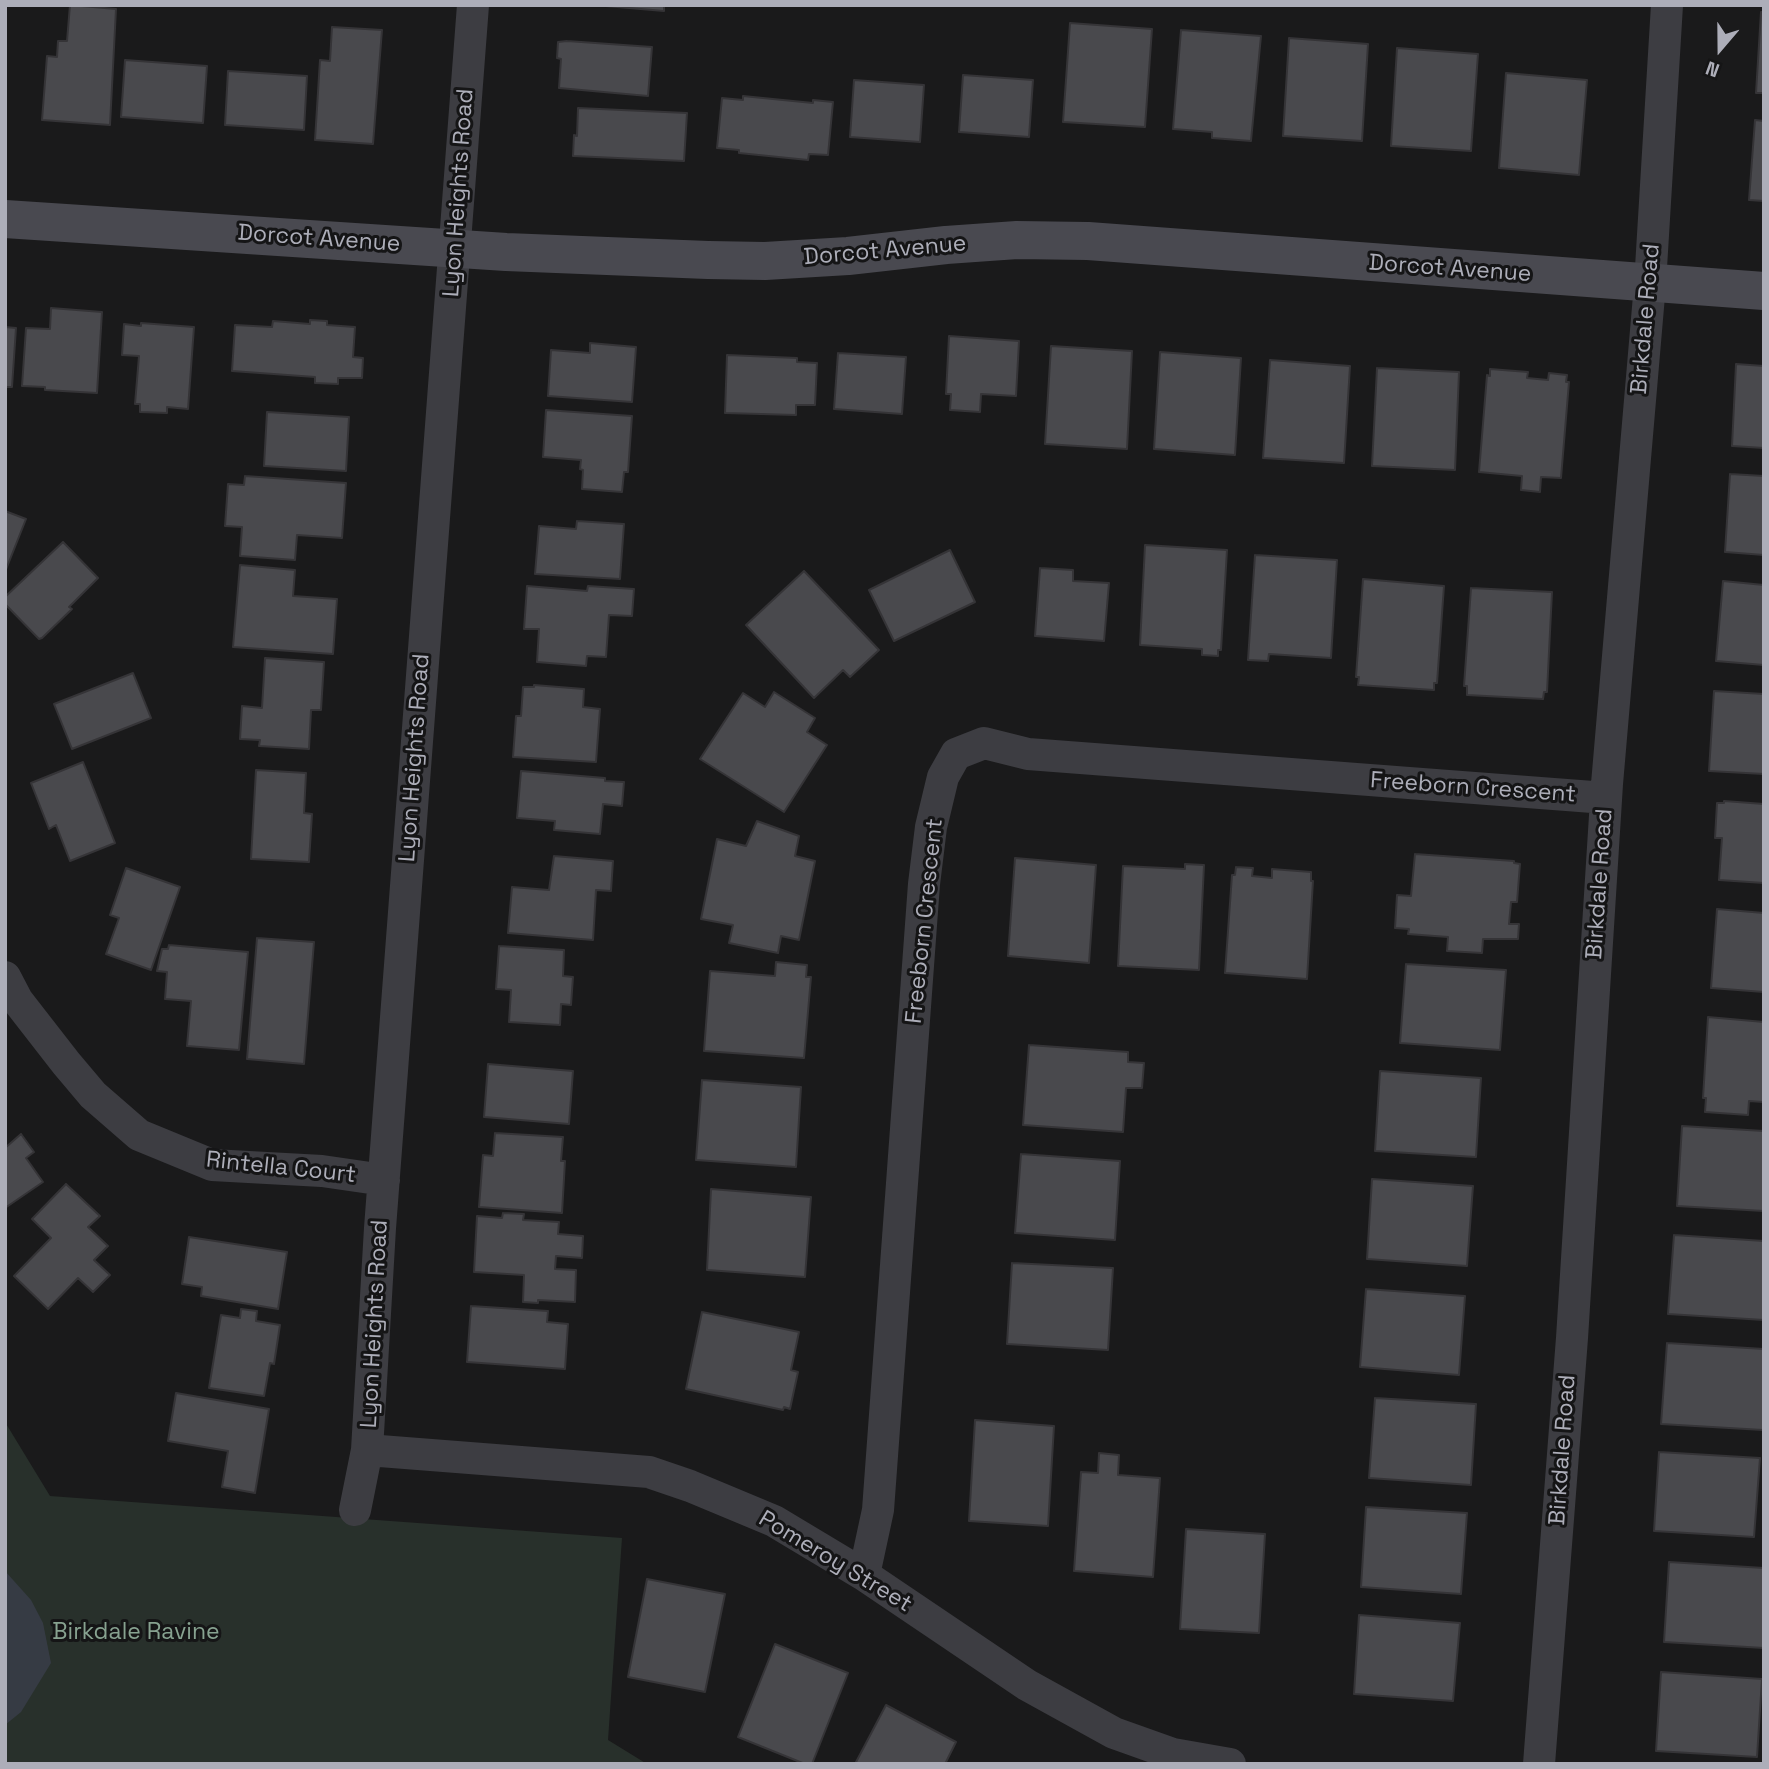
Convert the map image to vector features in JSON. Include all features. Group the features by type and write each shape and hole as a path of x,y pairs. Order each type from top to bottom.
{"street":[{"name":"Lyon Heights Road","path":"355,1510 367,1450 384,1180 473,5"},
{"name":"Birkdale Road","path":"1539,1764 1571,1352 1606,798 1650,284 1667,5"},
{"name":"Dorcot Avenue","path":"5,219 455,249 765,261 848,256 946,244 1017,240 1088,241 1764,291"},
{"name":"Freeborn Crescent","path":"864,1575 878,1510 924,884 931,827 943,777 956,754 984,743 1028,754 1606,798"},
{"name":"Rintella Court","path":"5,977 17,1000 93,1095 139,1135 212,1166 322,1171 384,1180"},
{"name":"Pomeroy Street","path":"367,1450 649,1472 690,1486 774,1521 864,1575 1027,1685 1114,1733 1173,1754 1230,1764"}],"green space":[{"name":"Birkdale Ravine","path":"5,1422 50,1496 622,1538 608,1740 647,1764 5,1764"}],"shaded area":[{"path":"5,1571 31,1600 43,1623 51,1663 21,1712 5,1725"}],"building":[{"path":"70,5 116,9 110,125 42,120 47,56 57,57 58,41 67,41"},
{"path":"594,5 664,5 664,11"},
{"path":"1761,12 1764,12 1764,93 1756,93"},
{"path":"1070,23 1152,29 1145,127 1063,122"},
{"path":"332,27 382,30 373,144 315,140 320,60 330,61"},
{"path":"1181,30 1261,36 1251,141 1212,138 1212,132 1173,129"},
{"path":"1289,38 1368,44 1362,141 1283,136"},
{"path":"558,42 652,47 648,96 559,88 561,59 557,58"},
{"path":"1397,48 1478,54 1471,151 1391,146"},
{"path":"125,60 207,66 203,123 121,117"},
{"path":"228,71 307,76 304,130 225,125"},
{"path":"1506,73 1587,80 1579,175 1499,168"},
{"path":"963,75 1033,80 1029,137 959,132"},
{"path":"854,80 924,85 920,142 850,137"},
{"path":"743,96 813,103 813,100 833,102 828,155 809,154 808,160 717,148 722,98 743,100"},
{"path":"578,108 687,113 684,161 573,156"},
{"path":"1755,120 1764,121 1764,201 1749,200"},
{"path":"51,308 102,312 97,393 22,386 26,328 50,329"},
{"path":"310,320 327,321 327,325 355,327 353,357 363,358 362,378 338,378 338,384 315,383 315,377 232,371 235,325 272,327 273,321 310,324"},
{"path":"141,323 194,327 188,409 167,407 167,413 140,412 140,404 135,404 139,356 122,355 124,324 141,326"},
{"path":"5,327 16,328 12,387 5,387"},
{"path":"949,336 1019,341 1016,396 981,394 980,412 950,410 951,394 946,394"},
{"path":"590,343 636,347 632,402 548,396 551,350 590,353"},
{"path":"1051,346 1132,351 1127,449 1045,444"},
{"path":"1160,352 1241,358 1235,455 1154,449"},
{"path":"838,353 906,357 902,414 834,409"},
{"path":"727,355 797,358 797,362 817,363 815,405 796,405 796,415 725,413"},
{"path":"1270,360 1350,366 1344,463 1263,458"},
{"path":"1736,364 1764,366 1764,448 1732,446"},
{"path":"1377,368 1459,372 1455,470 1372,466"},
{"path":"1490,369 1528,372 1527,378 1548,380 1549,373 1567,375 1566,382 1569,382 1561,478 1541,477 1540,492 1521,490 1522,476 1479,472 1487,375 1490,376"},
{"path":"546,410 632,416 628,472 624,472 622,492 582,489 581,460 543,457"},
{"path":"267,412 349,417 346,471 264,466"},
{"path":"1730,474 1764,476 1764,555 1725,552"},
{"path":"245,476 346,483 342,538 297,535 295,560 240,556 242,527 225,526 228,484 244,485"},
{"path":"5,511 26,519 5,572"},
{"path":"577,521 624,524 620,579 535,574 539,526 576,529"},
{"path":"63,542 98,578 69,607 72,609 39,639 5,604 5,597"},
{"path":"1145,545 1227,550 1221,650 1218,650 1218,656 1202,655 1202,649 1140,645"},
{"path":"950,550 975,602 894,641 869,590"},
{"path":"1255,555 1337,560 1331,658 1269,654 1268,661 1248,660"},
{"path":"240,565 295,570 293,596 337,599 333,654 233,647"},
{"path":"1040,568 1073,570 1073,581 1109,583 1104,641 1035,636"},
{"path":"804,571 879,650 850,677 843,670 814,698 746,625"},
{"path":"1363,579 1444,586 1437,683 1434,683 1434,690 1358,685 1359,677 1356,677"},
{"path":"1723,581 1764,585 1764,665 1716,661"},
{"path":"527,586 587,591 588,586 634,589 632,616 609,615 606,657 587,656 586,666 537,662 539,629 524,629"},
{"path":"1471,588 1552,592 1547,692 1544,692 1543,699 1467,695 1467,686 1464,686"},
{"path":"265,658 324,662 321,710 311,710 309,749 259,746 260,740 240,739 242,706 262,708"},
{"path":"133,673 151,718 72,749 54,704"},
{"path":"534,685 584,689 583,707 600,709 596,762 513,757 516,716 521,716 523,687"},
{"path":"1714,691 1764,694 1764,774 1709,771"},
{"path":"774,692 815,718 807,732 827,745 784,812 700,759 743,693 765,707"},
{"path":"83,762 115,843 70,861 56,825 49,829 31,783"},
{"path":"256,770 306,773 304,813 312,814 309,862 251,859"},
{"path":"521,771 624,782 622,806 603,804 600,834 554,830 555,821 517,818"},
{"path":"1724,801 1764,804 1764,883 1719,880 1722,838 1715,838 1717,803"},
{"path":"757,821 799,836 795,856 815,861 799,940 781,936 778,953 729,943 733,925 701,919 717,839 746,846"},
{"path":"1415,854 1514,861 1520,864 1517,902 1511,902 1509,924 1519,924 1518,939 1483,939 1482,953 1447,951 1448,937 1408,934 1409,929 1395,928 1397,895 1411,896"},
{"path":"554,856 613,861 611,891 596,890 593,940 508,933 512,887 549,890"},
{"path":"1015,858 1096,865 1089,963 1008,956"},
{"path":"1185,864 1204,865 1199,970 1118,966 1123,866 1185,869"},
{"path":"1236,867 1253,868 1252,876 1272,878 1272,869 1311,872 1313,881 1307,979 1225,973 1232,875 1235,875"},
{"path":"126,868 180,887 151,970 106,954 119,918 110,915"},
{"path":"1717,909 1764,913 1764,992 1711,988"},
{"path":"257,938 314,942 304,1064 247,1059"},
{"path":"169,945 248,952 239,1050 187,1046 191,1001 165,999 167,972 157,971 162,949 168,949"},
{"path":"499,946 564,950 563,976 573,977 571,1005 561,1004 560,1025 509,1022 511,990 496,989"},
{"path":"776,962 807,965 806,977 811,977 804,1058 704,1051 710,971 775,976"},
{"path":"1406,964 1506,970 1500,1050 1400,1043"},
{"path":"1708,1017 1764,1022 1764,1102 1749,1101 1748,1115 1705,1112 1706,1098 1703,1098"},
{"path":"1029,1045 1128,1052 1128,1062 1144,1063 1142,1088 1126,1088 1123,1132 1023,1125"},
{"path":"488,1064 573,1071 569,1124 484,1117"},
{"path":"1380,1071 1481,1078 1476,1157 1375,1151"},
{"path":"702,1080 801,1087 796,1167 696,1160"},
{"path":"1682,1126 1764,1131 1764,1211 1677,1206"},
{"path":"495,1133 563,1137 561,1161 565,1161 562,1213 479,1207 483,1155 493,1156"},
{"path":"21,1134 34,1152 26,1158 43,1182 5,1208 5,1148"},
{"path":"1021,1154 1120,1161 1115,1240 1015,1233"},
{"path":"1372,1179 1473,1186 1467,1266 1367,1259"},
{"path":"66,1184 100,1216 88,1227 108,1246 94,1260 110,1275 93,1292 78,1278 48,1309 14,1276 51,1238 32,1219"},
{"path":"711,1189 811,1197 805,1277 707,1270"},
{"path":"503,1213 524,1214 523,1220 559,1222 558,1234 583,1236 582,1258 556,1256 555,1269 576,1270 575,1302 523,1302 524,1275 474,1272 477,1216 502,1218"},
{"path":"1674,1235 1764,1241 1764,1320 1668,1314"},
{"path":"189,1237 287,1252 278,1309 201,1296 202,1287 182,1284"},
{"path":"1012,1263 1113,1268 1108,1350 1007,1344"},
{"path":"1366,1289 1465,1296 1459,1375 1360,1367"},
{"path":"471,1306 548,1311 547,1322 568,1324 565,1369 467,1362"},
{"path":"241,1309 257,1311 256,1321 280,1325 274,1364 270,1363 264,1396 209,1388 221,1315 240,1318"},
{"path":"702,1312 799,1332 791,1370 798,1372 790,1409 784,1407 783,1410 686,1389"},
{"path":"1667,1343 1764,1349 1763,1430 1661,1424"},
{"path":"176,1393 269,1409 255,1493 222,1487 228,1451 168,1441"},
{"path":"1375,1398 1476,1404 1471,1485 1369,1478"},
{"path":"975,1420 1054,1426 1048,1526 969,1521"},
{"path":"1659,1452 1760,1458 1754,1537 1654,1531"},
{"path":"1099,1453 1119,1455 1118,1475 1160,1478 1153,1577 1074,1571 1081,1472 1098,1473"},
{"path":"1366,1507 1467,1513 1461,1594 1361,1587"},
{"path":"1186,1529 1265,1534 1259,1633 1180,1629"},
{"path":"1669,1562 1764,1568 1764,1648 1664,1642"},
{"path":"647,1579 725,1594 705,1692 628,1677"},
{"path":"1359,1615 1460,1623 1453,1701 1354,1694"},
{"path":"775,1644 848,1673 812,1764 805,1764 738,1737"},
{"path":"1661,1672 1762,1679 1757,1757 1656,1751"},
{"path":"886,1705 956,1742 945,1764 855,1764"}]}
